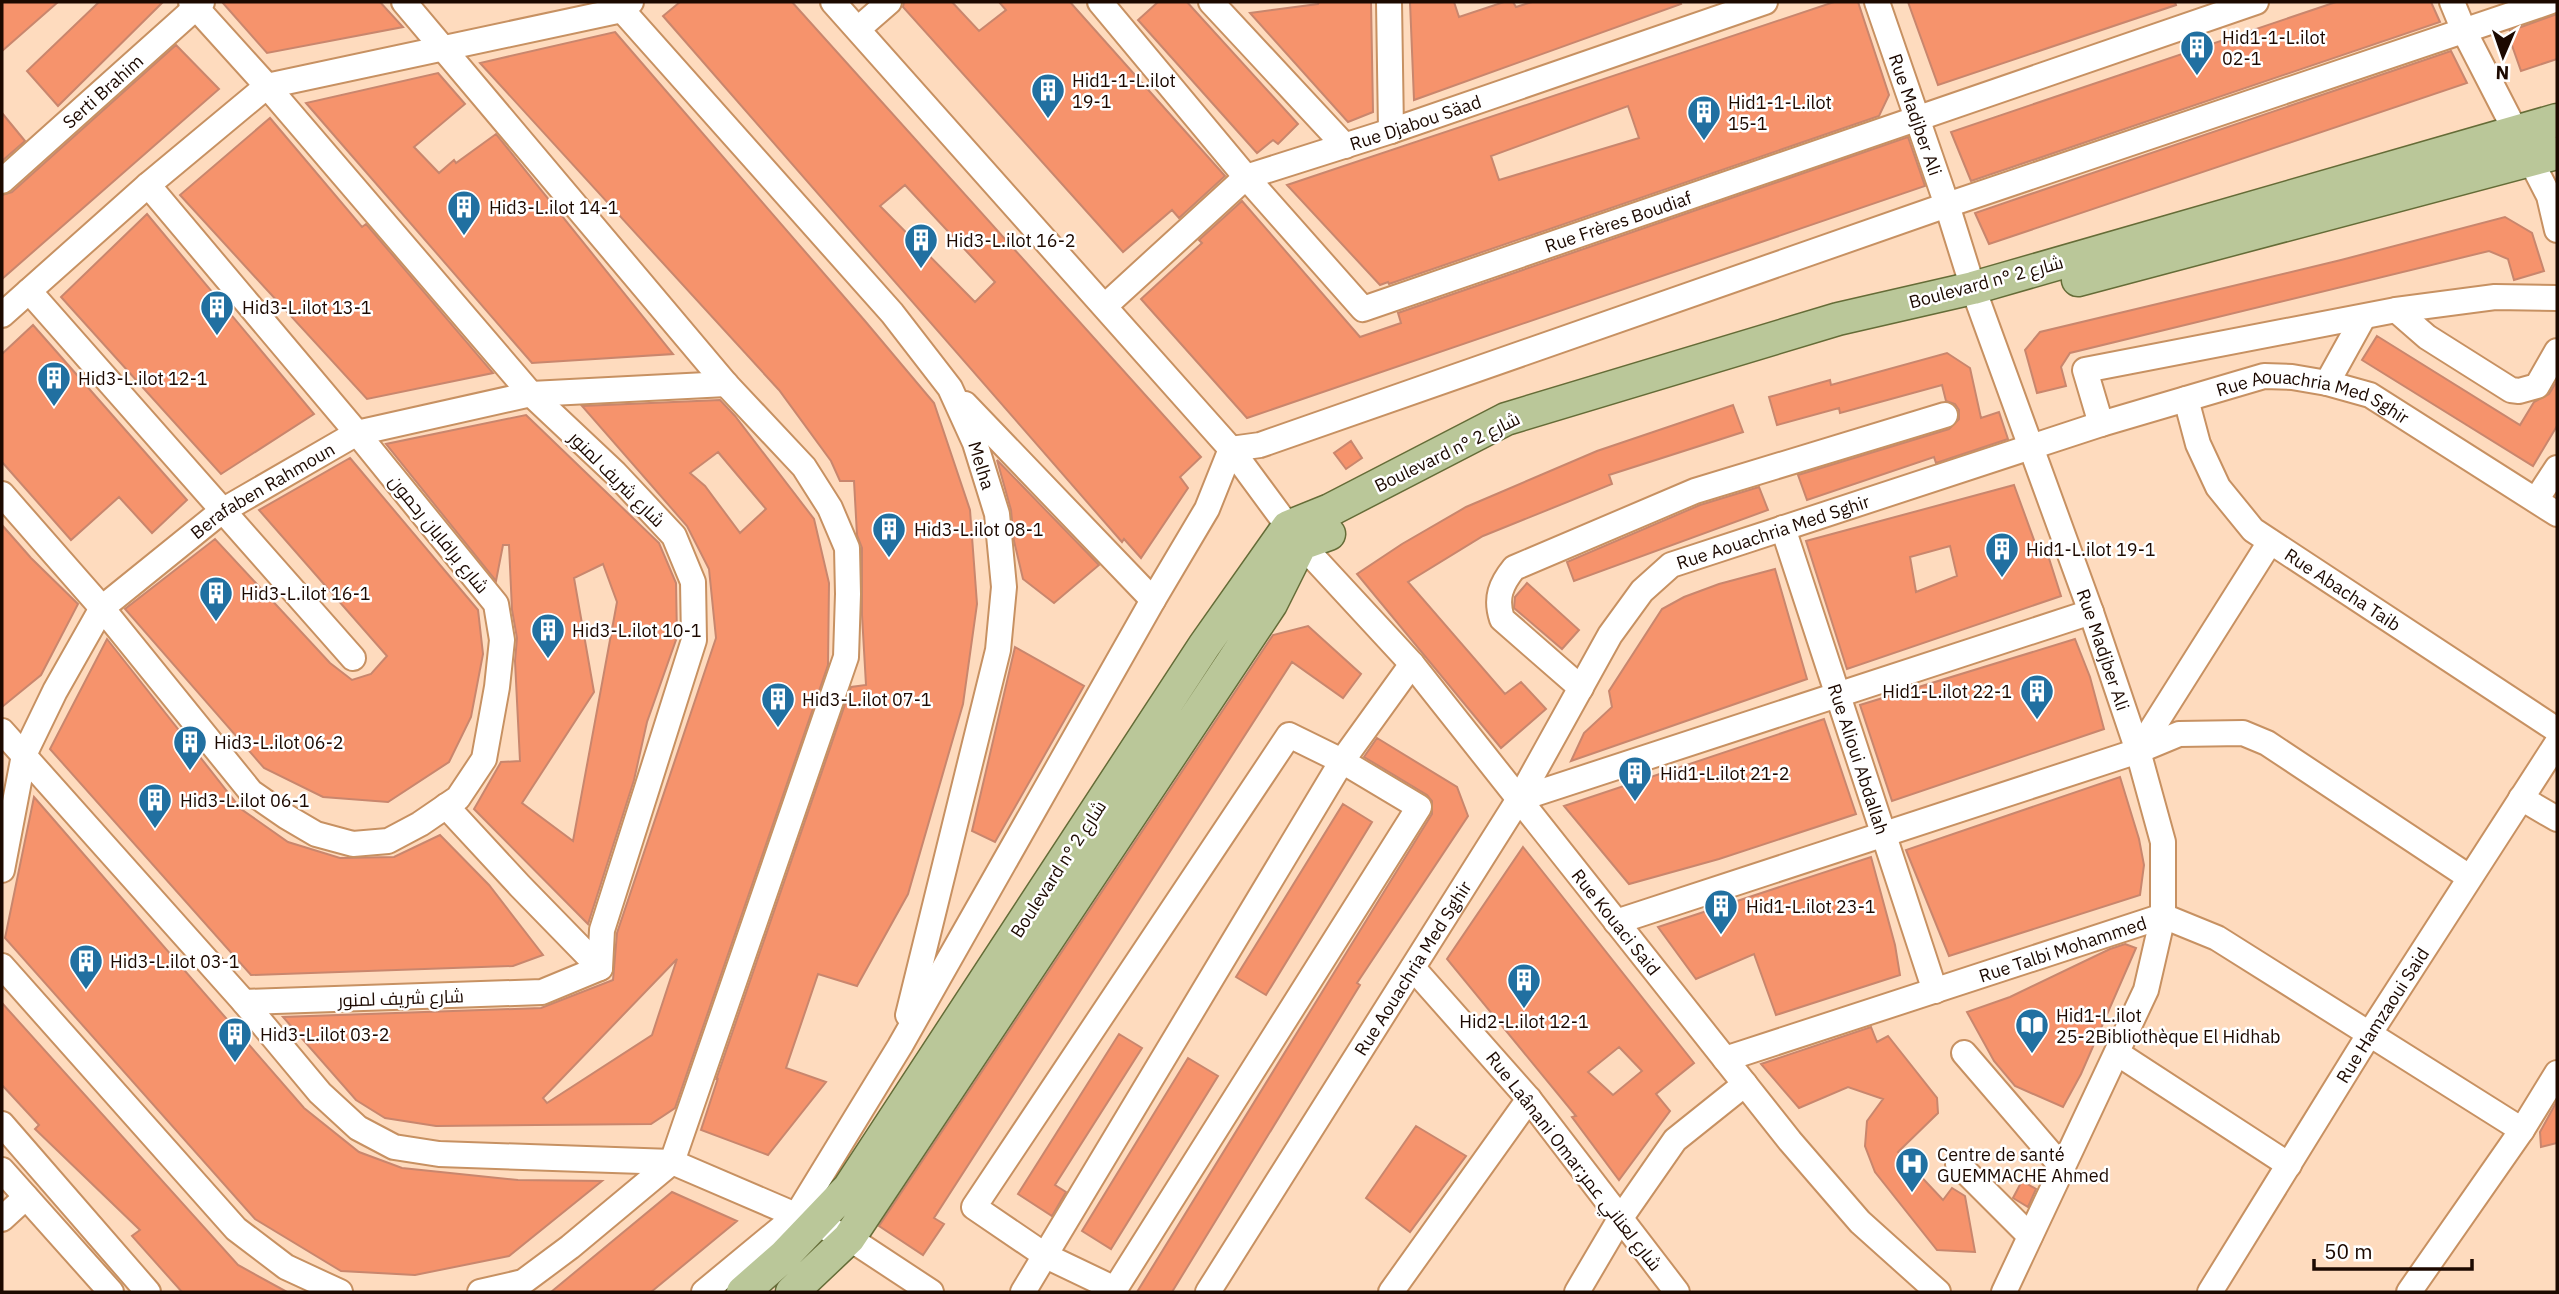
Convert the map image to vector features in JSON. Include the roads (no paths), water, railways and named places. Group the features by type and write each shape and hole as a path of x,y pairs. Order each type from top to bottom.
{"main road":[{"name":"Boulevard n° شارع 2","path":"1977,297 2557,120"},
{"name":"Boulevard n° شارع 2","path":"743,1292 784,1256 805,1220 849,1188 1204,646 1295,536 1330,510 1506,419 1838,319 1977,297 2544,157"},
{"name":"Boulevard n° شارع 2","path":"793,1292 849,1238 1271,604 1295,536"}],"street":[{"path":"404,2 726,384 804,467 830,508 847,548 846,657 672,1162 570,1247 523,1282 480,1292"},
{"name":"Rue Kouaci Said","path":"833,2 1231,449 1295,536 1412,664 1745,1084 1860,1222 1938,1292"},
{"path":"858,29 889,2"},
{"path":"1211,2 1345,146"},
{"path":"1389,2 1391,131"},
{"name":"Rue Djabou Säad","path":"1105,306 1246,177 1391,131 1765,2"},
{"name":"Rue Madjber Ali","path":"1877,2 1977,297 2091,612 2138,751 2163,842 2163,916 2146,990 2004,1292"},
{"name":"Rue Frères Boudiaf","path":"1113,6 1246,177 1363,309 2256,2"},
{"path":"2452,2 2515,132 2544,157 2553,195 2557,230"},
{"path":"704,1292 805,1220 900,1046 1207,509 1231,449 1260,444 1947,205 2549,2"},
{"name":"شارع شريف لمنور","path":"196,3 531,394 615,473 674,536 693,582 695,640 602,930 600,968 542,992 244,1002"},
{"name":"Serti Brahim","path":"2,181 196,3"},
{"path":"2,315 148,185 267,86 444,48 623,5"},
{"name":"Melha","path":"623,5 892,313 950,388 975,443 997,514 1004,587 998,650 900,1046"},
{"name":"شارع برافابان رحمون","path":"2,494 102,608 251,792 316,834 352,844 388,841 420,824 458,798 484,759 502,640 496,604 357,433 148,185"},
{"path":"29,291 353,658"},
{"path":"2101,424 2085,370 2396,310 2495,297 2557,298"},
{"path":"2396,310 2427,337 2511,390 2519,391 2537,386 2557,351"},
{"path":"2327,383 2363,318"},
{"name":"Rue Aouachria Med Sghir","path":"1211,1291 1519,799 1610,635 1642,591 1671,565 2101,424 2264,376 2327,383 2370,395 2557,514"},
{"name":"Berafaben Rahmoun","path":"2,870 24,755 55,691 102,608 222,511 357,433 531,394 726,384"},
{"path":"950,388 1153,600"},
{"name":"Rue Abacha Taib","path":"2186,399 2198,444 2218,487 2253,530 2557,730"},
{"path":"1581,688 1502,618 1497,605 1500,591 1514,568 1695,491 1945,415"},
{"path":"2536,500 2557,468"},
{"name":"Rue Alioui Abdallah","path":"1783,528 1935,991"},
{"path":"2138,751 2270,542"},
{"path":"1519,799 2091,612"},
{"path":"1023,1292 1342,761 1412,664"},
{"path":"2,731 244,1002 320,1093 358,1128 394,1147 439,1154 672,1162 849,1238 931,1292"},
{"path":"1616,922 2138,751 2179,734 2243,733 2267,743 2469,877"},
{"path":"1289,734 1342,761 1419,807 1115,1289 1046,1256 974,1208 1289,734"},
{"name":"Rue Hamzaoui Said","path":"2210,1292 2370,1033 2557,743"},
{"path":"2521,798 2557,819"},
{"path":"446,806 520,887 600,968"},
{"name":"Rue Talbi Mohammed","path":"1725,1059 2163,916 2217,938 2522,1130"},
{"path":"2,966 236,1229 286,1267 340,1292"},
{"name":"Rue Laânani Omar;شارع لعناني عمر","path":"1413,968 1529,1100 1677,1292"},
{"path":"2117,1053 2289,1165"},
{"path":"1964,1054 2063,1168"},
{"path":"2409,1292 2522,1130 2557,1073"},
{"path":"1577,1292 1620,1219 1675,1140 1745,1084"},
{"path":"1391,1292 1529,1100"},
{"path":"2,1124 148,1292"},
{"path":"1958,1164 2030,1236"},
{"path":"2,1170 111,1292"},
{"path":"2,1219 26,1197"}],"place":[{"name":"Hid1-1-L.ilot 02-1","path":"2197,77"},
{"name":"Hid1-1-L.ilot 19-1","path":"1048,120"},
{"name":"Hid1-1-L.ilot 15-1","path":"1704,142"},
{"name":"Hid3-L.ilot 14-1","path":"464,237"},
{"name":"Hid3-L.ilot 16-2","path":"921,270"},
{"name":"Hid3-L.ilot 13-1","path":"217,337"},
{"name":"Hid3-L.ilot 12-1","path":"54,408"},
{"name":"Hid3-L.ilot 08-1","path":"889,559"},
{"name":"Hid1-L.ilot 19-1","path":"2002,579"},
{"name":"Hid3-L.ilot 16-1","path":"216,623"},
{"name":"Hid3-L.ilot 10-1","path":"548,660"},
{"name":"Hid1-L.ilot 22-1","path":"2037,721"},
{"name":"Hid3-L.ilot 07-1","path":"778,729"},
{"name":"Hid3-L.ilot 06-2","path":"190,772"},
{"name":"Hid1-L.ilot 21-2","path":"1635,803"},
{"name":"Hid3-L.ilot 06-1","path":"155,830"},
{"name":"Hid1-L.ilot 23-1","path":"1721,936"},
{"name":"Hid3-L.ilot 03-1","path":"86,991"},
{"name":"Hid2-L.ilot 12-1","path":"1524,1010"},
{"name":"Hid1-L.ilot 25-2Bibliothèque El Hidhab","path":"2032,1055"},
{"name":"Hid3-L.ilot 03-2","path":"235,1064"},
{"name":"Centre de santé GUEMMACHE Ahmed","path":"1912,1194"}]}
